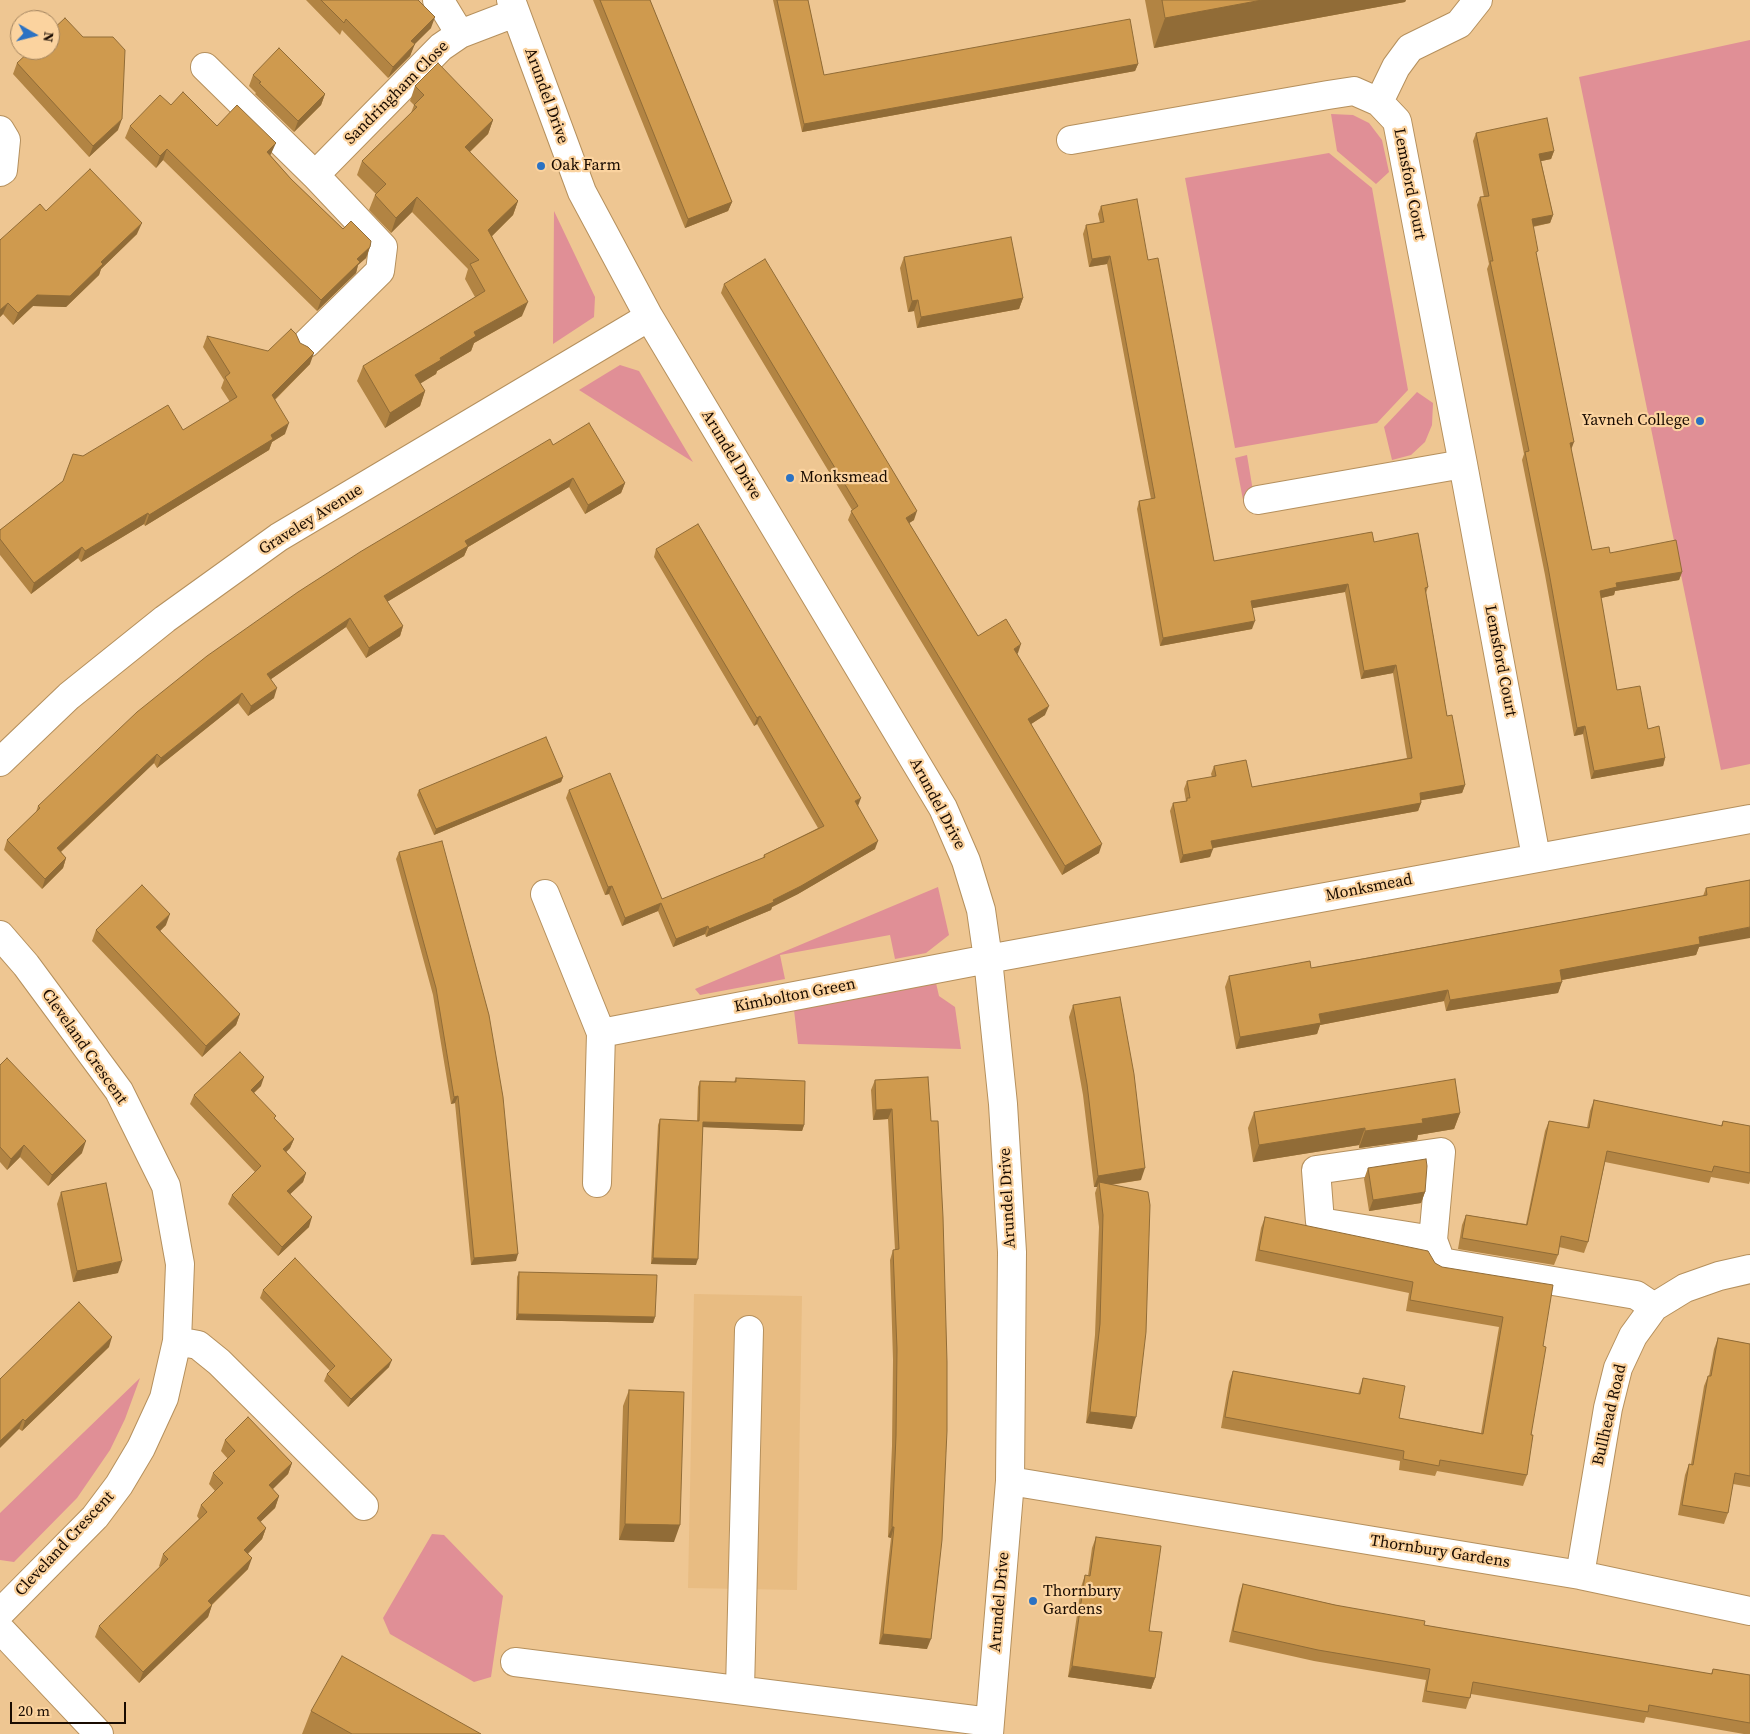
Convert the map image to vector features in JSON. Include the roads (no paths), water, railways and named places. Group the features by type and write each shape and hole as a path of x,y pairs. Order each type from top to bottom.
{"street":[{"path":"436,0 443,6 460,34"},
{"path":"1379,102 1396,67 1410,48 1458,24 1478,0"},
{"name":"Sandringham Close","path":"315,175 440,47 460,34 513,6"},
{"name":"Arundel Drive","path":"513,6 582,192 649,317 943,808 966,861 981,910 1003,1104 1012,1252 1010,1481 989,1728"},
{"path":"205,67 315,175 383,248 380,271 307,343"},
{"name":"Lemsford Court","path":"1071,140 1354,91 1379,102 1396,121 1464,464 1536,857"},
{"path":"0,130 6,140 2,170 0,172"},
{"name":"Graveley Avenue","path":"0,762 69,696 165,619 279,537 649,317"},
{"path":"1258,500 1464,464"},
{"name":"Monksmead","path":"988,959 1750,819"},
{"path":"544,894 601,1033 598,1183"},
{"name":"Cleveland Crescent","path":"0,935 26,965 119,1091 166,1186 180,1264 178,1341 164,1398 142,1448 119,1485 94,1517 0,1613"},
{"name":"Kimbolton Green","path":"601,1033 988,959"},
{"path":"1433,1240 1320,1222 1316,1170 1441,1152 1433,1240 1441,1262 1636,1295 1654,1307"},
{"name":"Bullhead Road","path":"1580,1575 1608,1408 1618,1368 1633,1336 1654,1307 1685,1288 1719,1276 1750,1269"},
{"path":"740,1689 749,1330"},
{"path":"178,1341 198,1345 219,1362 364,1506"},
{"name":"Thornbury Gardens","path":"1010,1481 1580,1575 1750,1611"},
{"path":"0,1629 100,1734"},
{"path":"515,1662 740,1689 989,1728"}],"place":[{"name":"Oak Farm","path":"541,166"},
{"name":"Yavneh College","path":"1700,421"},
{"name":"Monksmead","path":"790,478"},
{"name":"Thornbury Gardens","path":"1033,1601"}]}
